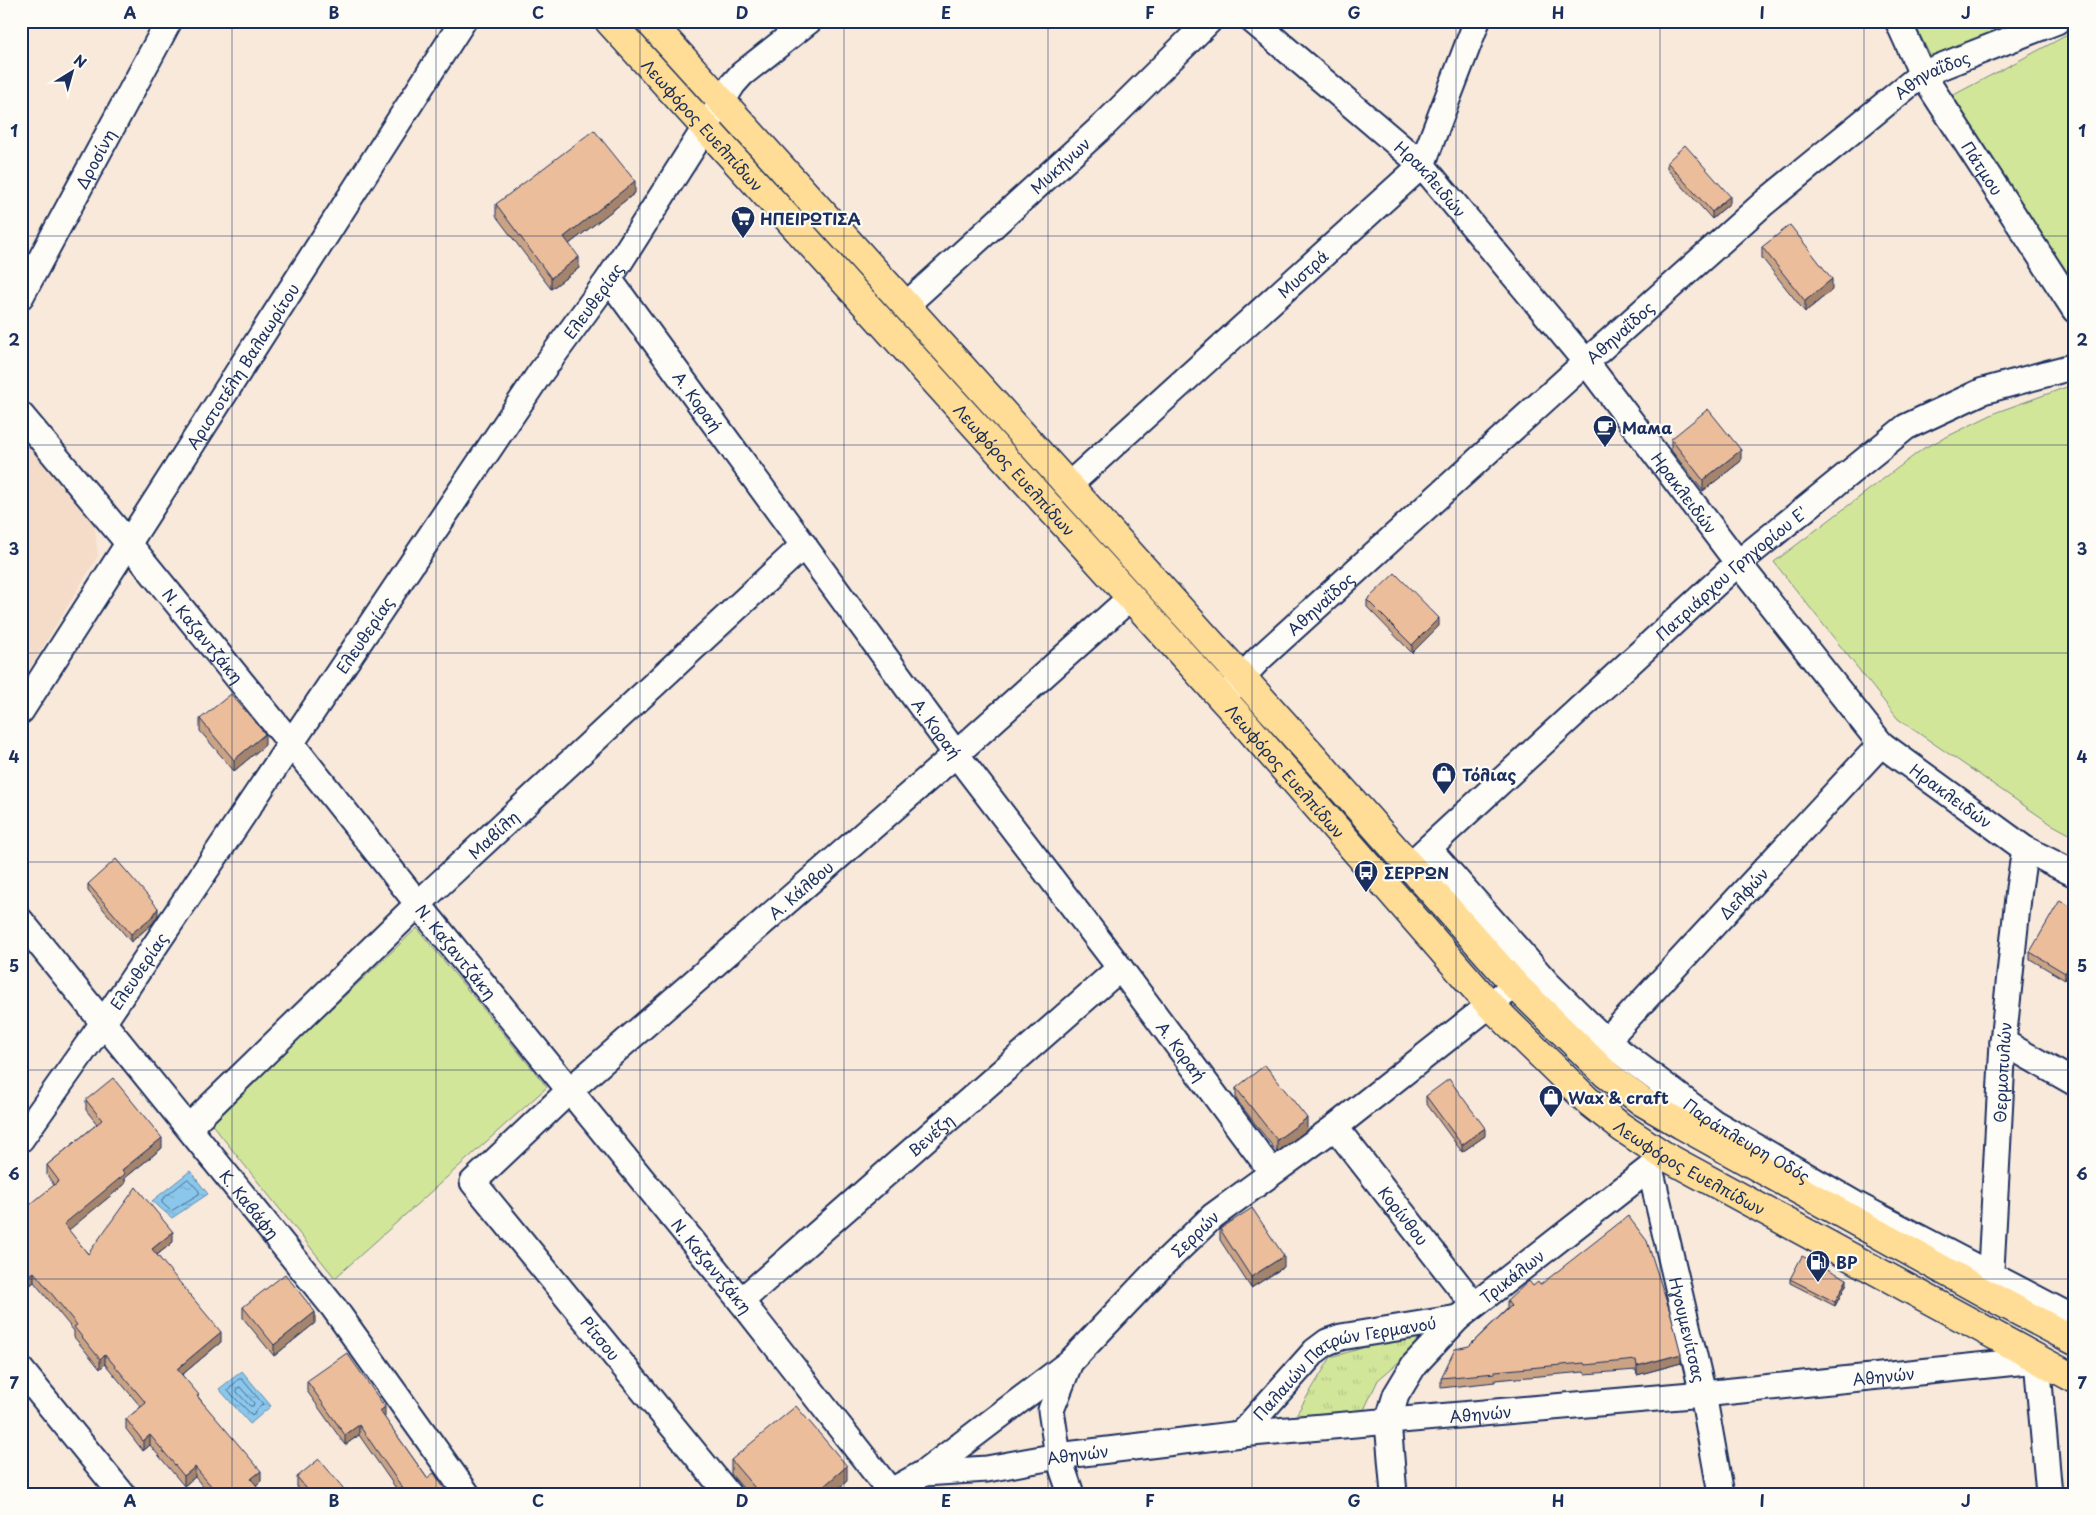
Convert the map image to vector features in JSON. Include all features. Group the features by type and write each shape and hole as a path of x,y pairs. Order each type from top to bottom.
{"main road":[{"name":"Λεωφόρος Ευελπίδων","path":"609,21 1221,699 1489,1004 1588,1101 1621,1127 1656,1162 2075,1379"},
{"name":"Λεωφόρος Ευελπίδων","path":"650,21 1242,677 1419,857 1515,985 1606,1074 1641,1101 1990,1285 2075,1341"}],"street":[{"name":"Δροσίνη","path":"21,296 169,21"},
{"name":"Αριστοτέλη Βαλαωρίτου","path":"21,711 130,544 463,21"},
{"name":"Μυκήνων","path":"906,305 1105,124 1209,21"},
{"name":"Ηρακλειδών","path":"1253,21 1422,165 1586,362 1738,563 1882,744 2025,849 2075,874"},
{"name":"Μυστρά","path":"1069,485 1422,165 1477,21"},
{"name":"Πάτμου","path":"1898,21 1922,74 2075,310"},
{"name":"Αθηναΐδος","path":"1221,699 1259,659 1764,203 1922,74 2057,21"},
{"name":"Ελευθερίας","path":"21,1139 103,1023 290,742 538,376 608,279 733,84 799,24"},
{"name":"Α. Κοραή","path":"608,279 956,754 1120,968 1272,1172"},
{"name":"Πατριάρχου Γρηγορίου Ε'","path":"1419,857 1738,563 1906,427 1983,391 2075,366"},
{"name":"Ν. Καζαντζάκη","path":"21,415 130,544 418,904 741,1301 888,1492"},
{"name":"Μαβίλη","path":"189,1127 418,904 804,545"},
{"name":"A. Κάλβου","path":"473,1182 569,1091 956,754 1130,598"},
{"name":"Δελφών","path":"1606,1042 1882,744"},
{"name":"Θερμοπυλών","path":"1990,1285 2003,1042 2019,888 2025,849"},
{"name":"Παράπλευρη Οδός","path":"1419,857 1606,1042 1712,1122 1855,1204 1990,1285 2075,1318"},
{"name":"Κ. Καβάφη","path":"21,921 334,1308 467,1494"},
{"name":"Βενέζη","path":"741,1301 1120,968"},
{"name":"Σερρών","path":"888,1492 924,1473 1070,1362 1164,1262 1213,1216 1335,1127 1515,985"},
{"path":"2003,1042 2075,1082"},
{"name":"Κορίνθου","path":"1335,1127 1466,1311"},
{"name":"Τρικάλων","path":"1388,1422 1396,1395 1414,1365 1466,1311 1656,1162"},
{"name":"Ηγουμενίτσας","path":"1656,1162 1703,1394 1720,1494"},
{"name":"Ρίτσου","path":"473,1182 728,1494"},
{"name":"Παλαιών Πατρών Γερμανού","path":"1241,1434 1315,1351 1327,1342 1340,1337 1466,1311"},
{"path":"2037,1360 2049,1494"},
{"name":"Αθηνών","path":"924,1473 987,1469 1058,1456 1241,1434 1703,1394 2037,1360"},
{"path":"1070,1362 1051,1410 1058,1456 1071,1494"},
{"path":"21,1370 122,1494"},
{"path":"1388,1422 1394,1494"}],"shaded area":[{"path":"21,431 94,519 98,556 21,683"}],"green space":[{"path":"1913,21 2036,21 1933,61"},
{"path":"2075,31 2075,301 1946,99"},
{"path":"2075,384 2075,837 2051,824 1898,719 1774,562 1924,448 1997,412"},
{"path":"417,928 547,1087 335,1278 210,1122"},
{"path":"1446,1324 1378,1380 1362,1414 1293,1420 1331,1357"}],"water":[{"path":"190,1171 208,1194 172,1218 152,1201"},
{"path":"242,1371 271,1406 250,1424 219,1389"}],"building":[{"path":"594,130 635,181 564,237 579,257 551,278 496,204"},
{"path":"1685,145 1730,196 1712,212 1667,162"},
{"path":"1790,225 1832,279 1805,301 1762,247"},
{"path":"1708,409 1741,450 1703,480 1671,439"},
{"path":"1395,573 1439,618 1412,645 1367,600"},
{"path":"231,694 265,734 234,760 200,719"},
{"path":"116,859 158,908 153,916 131,934 88,884"},
{"path":"2060,900 2075,909 2075,957 2065,973 2030,952"},
{"path":"1265,1065 1307,1118 1277,1140 1236,1088"},
{"path":"113,1078 162,1138 122,1170 125,1174 64,1224 88,1254 136,1187 173,1232 152,1249 221,1332 177,1369 199,1395 197,1396 261,1471 251,1479 264,1494 218,1494 195,1467 184,1476 150,1435 143,1441 126,1419 146,1403 105,1354 100,1359 74,1327 77,1325 34,1272 21,1282 21,1212 59,1181 47,1165 102,1120 86,1100"},
{"path":"1449,1079 1485,1128 1462,1145 1426,1096"},
{"path":"1252,1208 1284,1256 1251,1277 1220,1229"},
{"path":"1628,1216 1647,1241 1671,1315 1681,1354 1637,1366 1636,1360 1585,1365 1584,1363 1441,1378 1455,1349 1469,1346 1511,1306 1507,1301 1529,1281 1533,1286 1538,1282 1540,1285"},
{"name":"BP","path":"1802,1256 1847,1279 1835,1302 1790,1279"},
{"path":"285,1274 315,1312 274,1345 243,1307"},
{"path":"347,1353 385,1407 380,1411 427,1478 434,1473 448,1494 404,1494 406,1493 359,1425 345,1435 307,1381"},
{"path":"796,1406 847,1466 815,1494 760,1494 731,1460"},
{"path":"319,1459 348,1494 311,1494 297,1477"}],"place":[{"name":"ΗΠΕΙΡΩΤΙΣΑ","path":"743,239"},
{"name":"Мама","path":"1605,448"},
{"name":"Τόλιας","path":"1444,795"},
{"name":"ΣΕΡΡΩΝ","path":"1366,893"},
{"name":"Wax & craft","path":"1551,1118"},
{"name":"BP","path":"1818,1283"}]}
